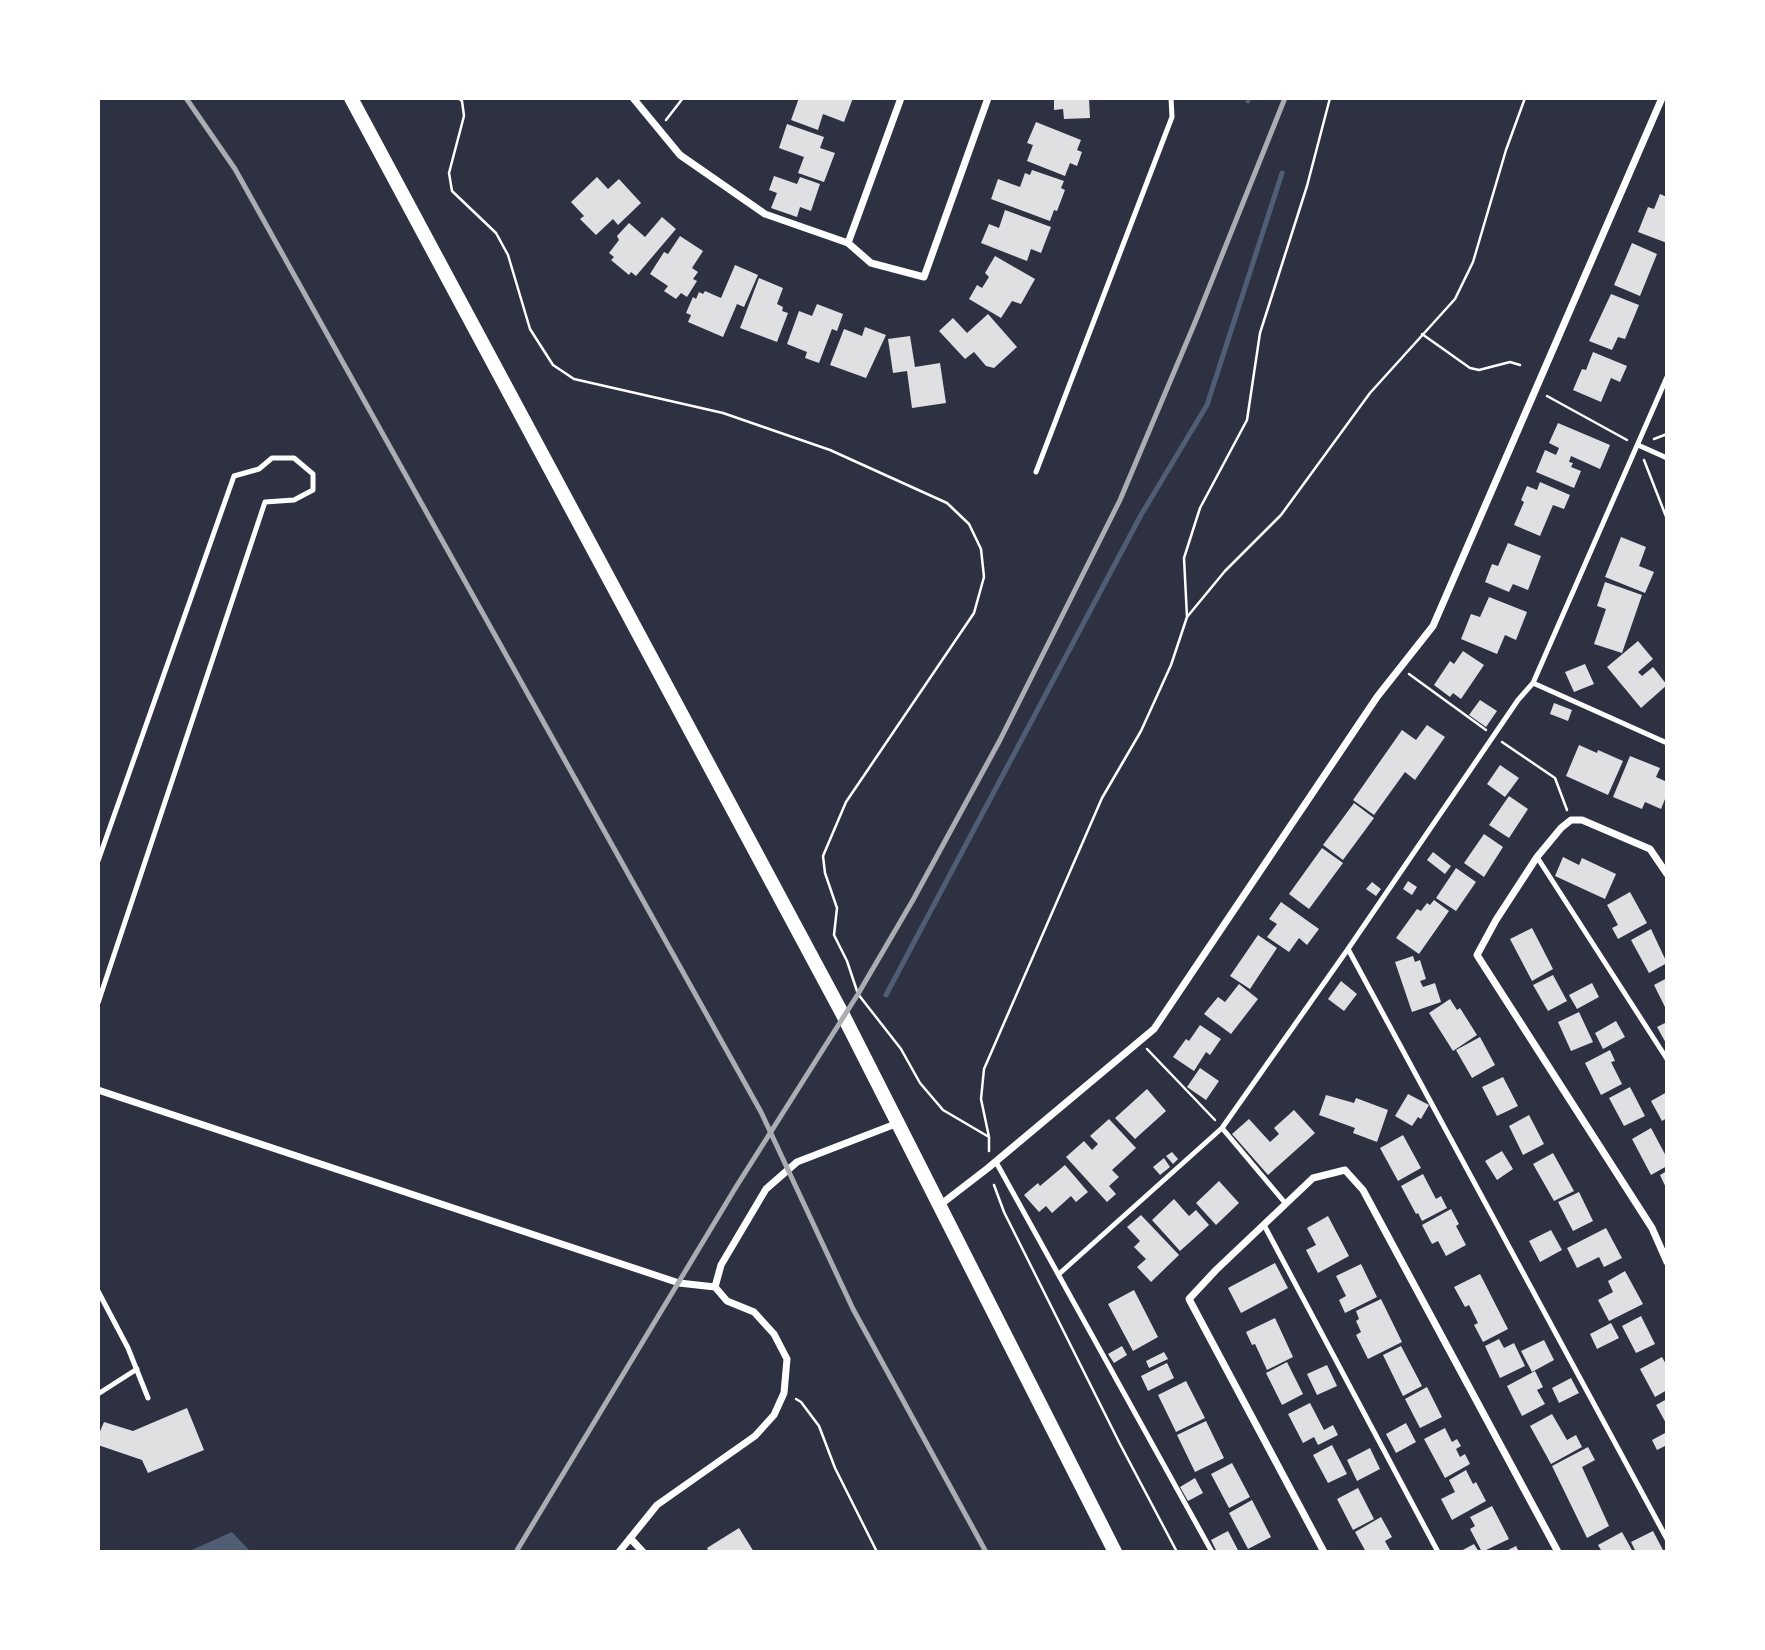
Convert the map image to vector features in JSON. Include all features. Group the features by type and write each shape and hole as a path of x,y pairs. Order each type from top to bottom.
{"main road":[{"path":"351,98 843,1015 1115,1552"}],"street":[{"path":"633,98 680,155 765,214 848,243 871,263 924,277 988,98"},
{"path":"848,243 901,98"},
{"path":"940,1205 996,1162 1154,1029 1377,697 1433,626 1662,98"},
{"path":"1667,874 1650,849 1582,820 1571,820 1537,857 1477,955 1652,1228 1667,1262"},
{"path":"98,1090 679,1283 715,1287 727,1301 754,1312 774,1334 787,1359 784,1393 774,1415 755,1436 657,1505 619,1552"},
{"path":"715,1287 720,1265 766,1189 797,1162 898,1123"},
{"path":"1324,1552 1189,1299 1313,1178 1345,1170 1363,1191 1558,1552"},
{"path":"630,1538 643,1552"}],"lane":[{"path":"1036,472 1172,117 1171,98"},
{"path":"1059,1274 1222,1128 1348,950 1518,700 1533,683 1667,377"},
{"path":"1638,445 1667,458"},
{"path":"98,861 234,475 260,469 272,458 294,458 313,474 313,491 295,500 265,502 98,1003"},
{"path":"1533,683 1667,743"},
{"path":"1537,857 1667,1059"},
{"path":"1348,950 1667,1539"},
{"path":"1222,1128 1286,1204"},
{"path":"996,1162 1212,1552"},
{"path":"1264,1225 1438,1552"},
{"path":"98,1291 128,1348 148,1398"},
{"path":"98,1394 137,1369"}],"path":[{"path":"458,98 462,101 464,116 449,173 452,191 496,233 508,255 530,329 553,365 573,379 723,413 830,450 947,503 969,524 981,549 984,577 974,613 846,802 823,856 825,873 837,908 834,935 847,961 858,994 901,1049 920,1083 943,1110 989,1137"},
{"path":"659,128 683,98"},
{"path":"1177,1552 1119,1444 1010,1224 988,1168 989,1137 981,1099 984,1069 1102,798 1141,731 1171,665 1186,617 1184,558 1200,508 1247,420 1260,333 1307,186 1330,98"},
{"path":"1186,617 1225,571 1281,515 1370,393 1455,299 1473,262 1506,150 1525,98"},
{"path":"1422,334 1470,368 1479,370 1510,362 1520,365"},
{"path":"1535,389 1638,445 1667,519"},
{"path":"1140,1041 1222,1128"},
{"path":"784,1393 801,1402 819,1426 835,1468 877,1552"}],"water":[{"path":"232,1532 251,1552 187,1552"}],"building":[{"path":"799,98 853,98 844,122 823,114 818,130 791,120"},
{"path":"1054,98 1089,98 1090,118 1064,119 1063,109 1054,110"},
{"path":"1036,122 1081,140 1077,150 1082,152 1077,166 1070,163 1065,176 1027,161 1033,145 1027,143"},
{"path":"787,124 824,137 820,148 835,153 824,182 798,173 804,157 779,148"},
{"path":"1032,170 1064,181 1061,188 1065,190 1050,221 991,199 998,179 1020,187 1025,173 1030,175"},
{"path":"774,176 797,184 800,177 820,184 811,211 800,207 797,217 771,208 777,193 769,190"},
{"path":"597,177 608,189 619,179 641,203 618,225 613,219 596,235 580,219 584,216 571,202"},
{"path":"1660,194 1667,197 1667,243 1638,232 1648,207 1654,209"},
{"path":"1005,210 1051,227 1041,253 1031,249 1027,261 981,243 989,224 999,228"},
{"path":"662,217 676,229 636,276 631,272 629,275 611,260 614,257 609,253 619,240 617,236 629,223 645,237"},
{"path":"680,236 703,251 692,268 698,272 693,279 697,281 687,297 681,293 676,299 664,291 668,286 650,274 664,252 668,254"},
{"path":"1632,243 1657,254 1640,296 1614,285"},
{"path":"995,256 1035,279 1021,304 1012,301 1001,318 969,299 977,285 982,288 989,277 985,273"},
{"path":"735,265 758,275 744,307 737,304 723,337 688,322 691,315 686,313 693,297 696,299 699,292 703,294 705,291 721,298"},
{"path":"759,278 783,288 777,304 783,307 782,311 788,313 777,342 740,328"},
{"path":"1611,294 1639,305 1625,339 1618,337 1612,350 1589,341"},
{"path":"817,304 843,314 837,331 832,329 819,363 805,358 807,352 787,344 799,311 812,316"},
{"path":"988,314 1017,347 994,368 986,366 974,352 965,359 939,331 953,318 967,333"},
{"path":"865,327 886,335 866,378 830,365 844,329 862,336"},
{"path":"910,336 915,367 940,363 946,403 912,408 907,371 893,373 888,339"},
{"path":"1593,352 1627,366 1620,382 1611,378 1601,402 1573,390 1582,369 1586,370"},
{"path":"1558,423 1610,445 1600,469 1571,456 1571,467 1581,471 1574,488 1536,472 1545,450 1556,455 1559,448 1549,443"},
{"path":"1540,482 1570,495 1564,509 1553,505 1540,536 1514,525 1524,502 1521,500 1527,486 1537,490"},
{"path":"1621,537 1646,547 1639,566 1654,572 1645,593 1605,577"},
{"path":"1508,543 1541,556 1528,590 1513,584 1509,592 1485,582 1492,564 1498,566"},
{"path":"1605,582 1642,595 1622,653 1594,644 1606,609 1597,606"},
{"path":"1489,597 1527,612 1516,640 1505,635 1497,654 1461,639 1471,614 1480,617"},
{"path":"1638,641 1653,659 1638,672 1642,676 1653,667 1667,685 1641,708 1607,667"},
{"path":"1463,651 1484,665 1461,699 1453,693 1450,697 1434,685 1450,661 1454,664"},
{"path":"1585,664 1594,684 1574,692 1565,672"},
{"path":"1480,700 1497,711 1486,727 1469,715"},
{"path":"1554,703 1572,710 1568,721 1550,714"},
{"path":"1427,725 1445,737 1415,780 1405,772 1374,815 1353,800 1402,730 1416,740"},
{"path":"1579,745 1623,761 1608,795 1566,776"},
{"path":"1630,756 1660,768 1656,777 1667,782 1667,794 1661,809 1645,802 1642,809 1613,797"},
{"path":"1500,765 1519,778 1505,797 1487,784"},
{"path":"1509,796 1528,809 1509,838 1489,825"},
{"path":"1354,803 1374,818 1343,860 1323,845"},
{"path":"1484,834 1503,847 1484,877 1464,863"},
{"path":"1322,848 1343,863 1309,909 1289,894"},
{"path":"1433,852 1451,866 1445,874 1427,860"},
{"path":"1563,857 1579,865 1582,858 1616,874 1605,899 1555,876"},
{"path":"1456,868 1476,882 1456,911 1436,898"},
{"path":"1408,881 1417,887 1412,895 1403,889"},
{"path":"1372,882 1381,889 1376,896 1366,889"},
{"path":"1630,892 1647,923 1618,939 1612,928 1618,925 1607,905"},
{"path":"1434,900 1449,911 1419,954 1396,938 1417,909 1421,911 1427,903 1430,905"},
{"path":"1281,902 1319,929 1307,945 1299,938 1289,952 1267,937 1277,924 1269,919"},
{"path":"1532,928 1553,969 1532,981 1510,939"},
{"path":"1651,929 1667,963 1649,973 1631,940"},
{"path":"1258,935 1277,948 1250,989 1230,976"},
{"path":"1413,956 1415,962 1420,960 1426,979 1420,981 1423,987 1435,983 1441,1002 1412,1012 1395,962"},
{"path":"1553,975 1567,1001 1548,1011 1533,985"},
{"path":"1667,978 1667,1011 1654,985"},
{"path":"1341,981 1357,994 1344,1011 1328,999"},
{"path":"1592,983 1599,997 1577,1009 1569,995"},
{"path":"1239,984 1258,999 1231,1034 1204,1014 1218,997 1225,1002"},
{"path":"1450,999 1457,1010 1460,1008 1477,1035 1453,1051 1429,1013"},
{"path":"1579,1012 1593,1042 1571,1051 1558,1022"},
{"path":"1616,1021 1625,1037 1603,1049 1595,1033"},
{"path":"1667,1022 1667,1045 1657,1027"},
{"path":"1200,1025 1221,1039 1210,1055 1206,1052 1194,1071 1173,1057"},
{"path":"1480,1037 1495,1065 1472,1078 1456,1050"},
{"path":"1610,1050 1615,1061 1611,1062 1622,1084 1601,1095 1585,1063"},
{"path":"1200,1068 1219,1081 1206,1100 1187,1087"},
{"path":"1503,1077 1518,1106 1497,1116 1482,1087"},
{"path":"1630,1087 1645,1116 1624,1126 1609,1098"},
{"path":"1147,1089 1166,1111 1135,1139 1115,1118"},
{"path":"1667,1092 1667,1118 1662,1121 1651,1101"},
{"path":"1408,1094 1429,1105 1421,1119 1418,1117 1412,1126 1395,1116"},
{"path":"1326,1095 1354,1103 1356,1098 1388,1110 1377,1142 1353,1133 1355,1128 1319,1115"},
{"path":"1294,1110 1315,1133 1268,1175 1232,1134 1249,1119 1270,1142 1279,1134 1274,1128"},
{"path":"1529,1115 1544,1144 1523,1155 1509,1126"},
{"path":"1109,1119 1136,1148 1112,1170 1119,1177 1109,1186 1116,1194 1107,1202 1066,1157 1084,1141 1092,1150 1098,1144 1090,1136"},
{"path":"1651,1128 1667,1158 1667,1166 1651,1175 1632,1139"},
{"path":"1403,1135 1421,1168 1398,1181 1380,1148"},
{"path":"1502,1151 1513,1169 1497,1180 1485,1161"},
{"path":"1172,1152 1178,1159 1173,1164 1166,1156"},
{"path":"1553,1153 1574,1191 1554,1201 1533,1164"},
{"path":"1164,1158 1170,1167 1160,1175 1153,1167"},
{"path":"1065,1165 1088,1192 1076,1202 1071,1196 1052,1213 1046,1206 1039,1212 1024,1195 1038,1183 1040,1186"},
{"path":"1667,1171 1667,1190 1660,1175"},
{"path":"1423,1174 1436,1199 1441,1196 1447,1208 1422,1221 1401,1186"},
{"path":"1219,1181 1239,1203 1216,1225 1196,1203"},
{"path":"1579,1192 1593,1221 1573,1231 1558,1202"},
{"path":"1174,1199 1189,1216 1196,1210 1209,1225 1180,1251 1152,1220"},
{"path":"1451,1209 1466,1245 1446,1256 1438,1241 1432,1244 1422,1225"},
{"path":"1141,1215 1179,1255 1151,1282 1137,1267 1146,1259 1134,1247 1140,1241 1127,1227"},
{"path":"1328,1216 1349,1256 1318,1273 1306,1250 1316,1245 1307,1228"},
{"path":"1606,1228 1622,1258 1604,1267 1599,1257 1577,1268 1567,1248"},
{"path":"1551,1230 1562,1250 1540,1262 1529,1241"},
{"path":"1275,1263 1288,1288 1241,1313 1228,1288"},
{"path":"1361,1264 1377,1297 1345,1313 1339,1300 1346,1296 1336,1276"},
{"path":"1625,1271 1643,1304 1609,1321 1598,1300 1613,1292 1608,1281"},
{"path":"1480,1274 1508,1329 1483,1342 1474,1325 1478,1323 1469,1305 1465,1307 1454,1287"},
{"path":"1134,1290 1158,1337 1133,1351 1108,1304"},
{"path":"1381,1299 1402,1342 1368,1359 1356,1335 1361,1332 1356,1321 1359,1319 1356,1311"},
{"path":"1641,1316 1655,1344 1636,1353 1622,1326"},
{"path":"1275,1318 1293,1357 1267,1370 1246,1332"},
{"path":"1611,1323 1619,1338 1597,1349 1590,1334"},
{"path":"1499,1339 1504,1348 1514,1343 1525,1366 1500,1378 1485,1346"},
{"path":"1544,1340 1554,1360 1532,1372 1521,1351"},
{"path":"1122,1346 1127,1355 1114,1363 1108,1354"},
{"path":"1401,1346 1422,1386 1403,1396 1383,1355"},
{"path":"1164,1352 1168,1359 1149,1368 1146,1361"},
{"path":"1662,1357 1667,1366 1667,1390 1655,1397 1640,1369"},
{"path":"1287,1362 1303,1394 1282,1405 1266,1373"},
{"path":"1167,1363 1174,1378 1148,1391 1141,1376"},
{"path":"1327,1365 1337,1386 1317,1395 1307,1374"},
{"path":"1535,1371 1543,1387 1537,1390 1545,1404 1522,1416 1507,1386"},
{"path":"1571,1378 1579,1393 1559,1403 1552,1388"},
{"path":"1186,1381 1205,1418 1176,1432 1158,1395"},
{"path":"1427,1387 1442,1417 1420,1428 1405,1399"},
{"path":"1667,1399 1667,1425 1656,1405"},
{"path":"1310,1403 1324,1430 1333,1425 1338,1435 1318,1445 1314,1437 1303,1443 1288,1414"},
{"path":"187,1408 204,1450 148,1473 142,1460 98,1445 98,1436 104,1422 133,1431"},
{"path":"1552,1414 1567,1440 1576,1435 1582,1447 1551,1464 1530,1426"},
{"path":"1206,1421 1224,1458 1195,1472 1177,1435"},
{"path":"1406,1423 1416,1442 1396,1453 1386,1434"},
{"path":"1445,1428 1452,1442 1457,1439 1461,1446 1456,1449 1460,1457 1465,1454 1470,1464 1445,1478 1424,1439"},
{"path":"1667,1432 1667,1445 1657,1450 1652,1440"},
{"path":"1332,1445 1347,1474 1328,1483 1313,1455"},
{"path":"1588,1447 1595,1460 1582,1467 1609,1526 1587,1538 1552,1466"},
{"path":"1370,1448 1380,1469 1357,1481 1347,1460"},
{"path":"1232,1463 1250,1497 1229,1508 1211,1474"},
{"path":"1466,1470 1486,1501 1452,1520 1441,1499 1455,1492 1449,1480"},
{"path":"1195,1478 1203,1493 1188,1501 1180,1487"},
{"path":"1358,1488 1374,1519 1353,1530 1337,1499"},
{"path":"1252,1500 1271,1537 1248,1549 1229,1513"},
{"path":"1492,1506 1509,1539 1482,1552 1470,1529 1475,1526 1470,1517"},
{"path":"1381,1517 1392,1537 1385,1541 1391,1552 1366,1552 1355,1532"},
{"path":"739,1528 754,1552 709,1552 707,1548"},
{"path":"1228,1531 1239,1552 1217,1552 1211,1540"},
{"path":"1653,1531 1664,1552 1636,1552 1631,1542"},
{"path":"1622,1532 1633,1552 1602,1552 1598,1545"},
{"path":"1474,1544 1479,1552 1459,1552"},
{"path":"1516,1546 1519,1552 1504,1552"}],"waterway":[{"path":"886,995 1141,515 1207,405 1282,173"}],"railway":[{"path":"186,98 235,169 761,1112 853,1309 986,1552"},
{"path":"516,1552 736,1187 858,994 913,900 1000,740 1120,500 1285,98"}]}
